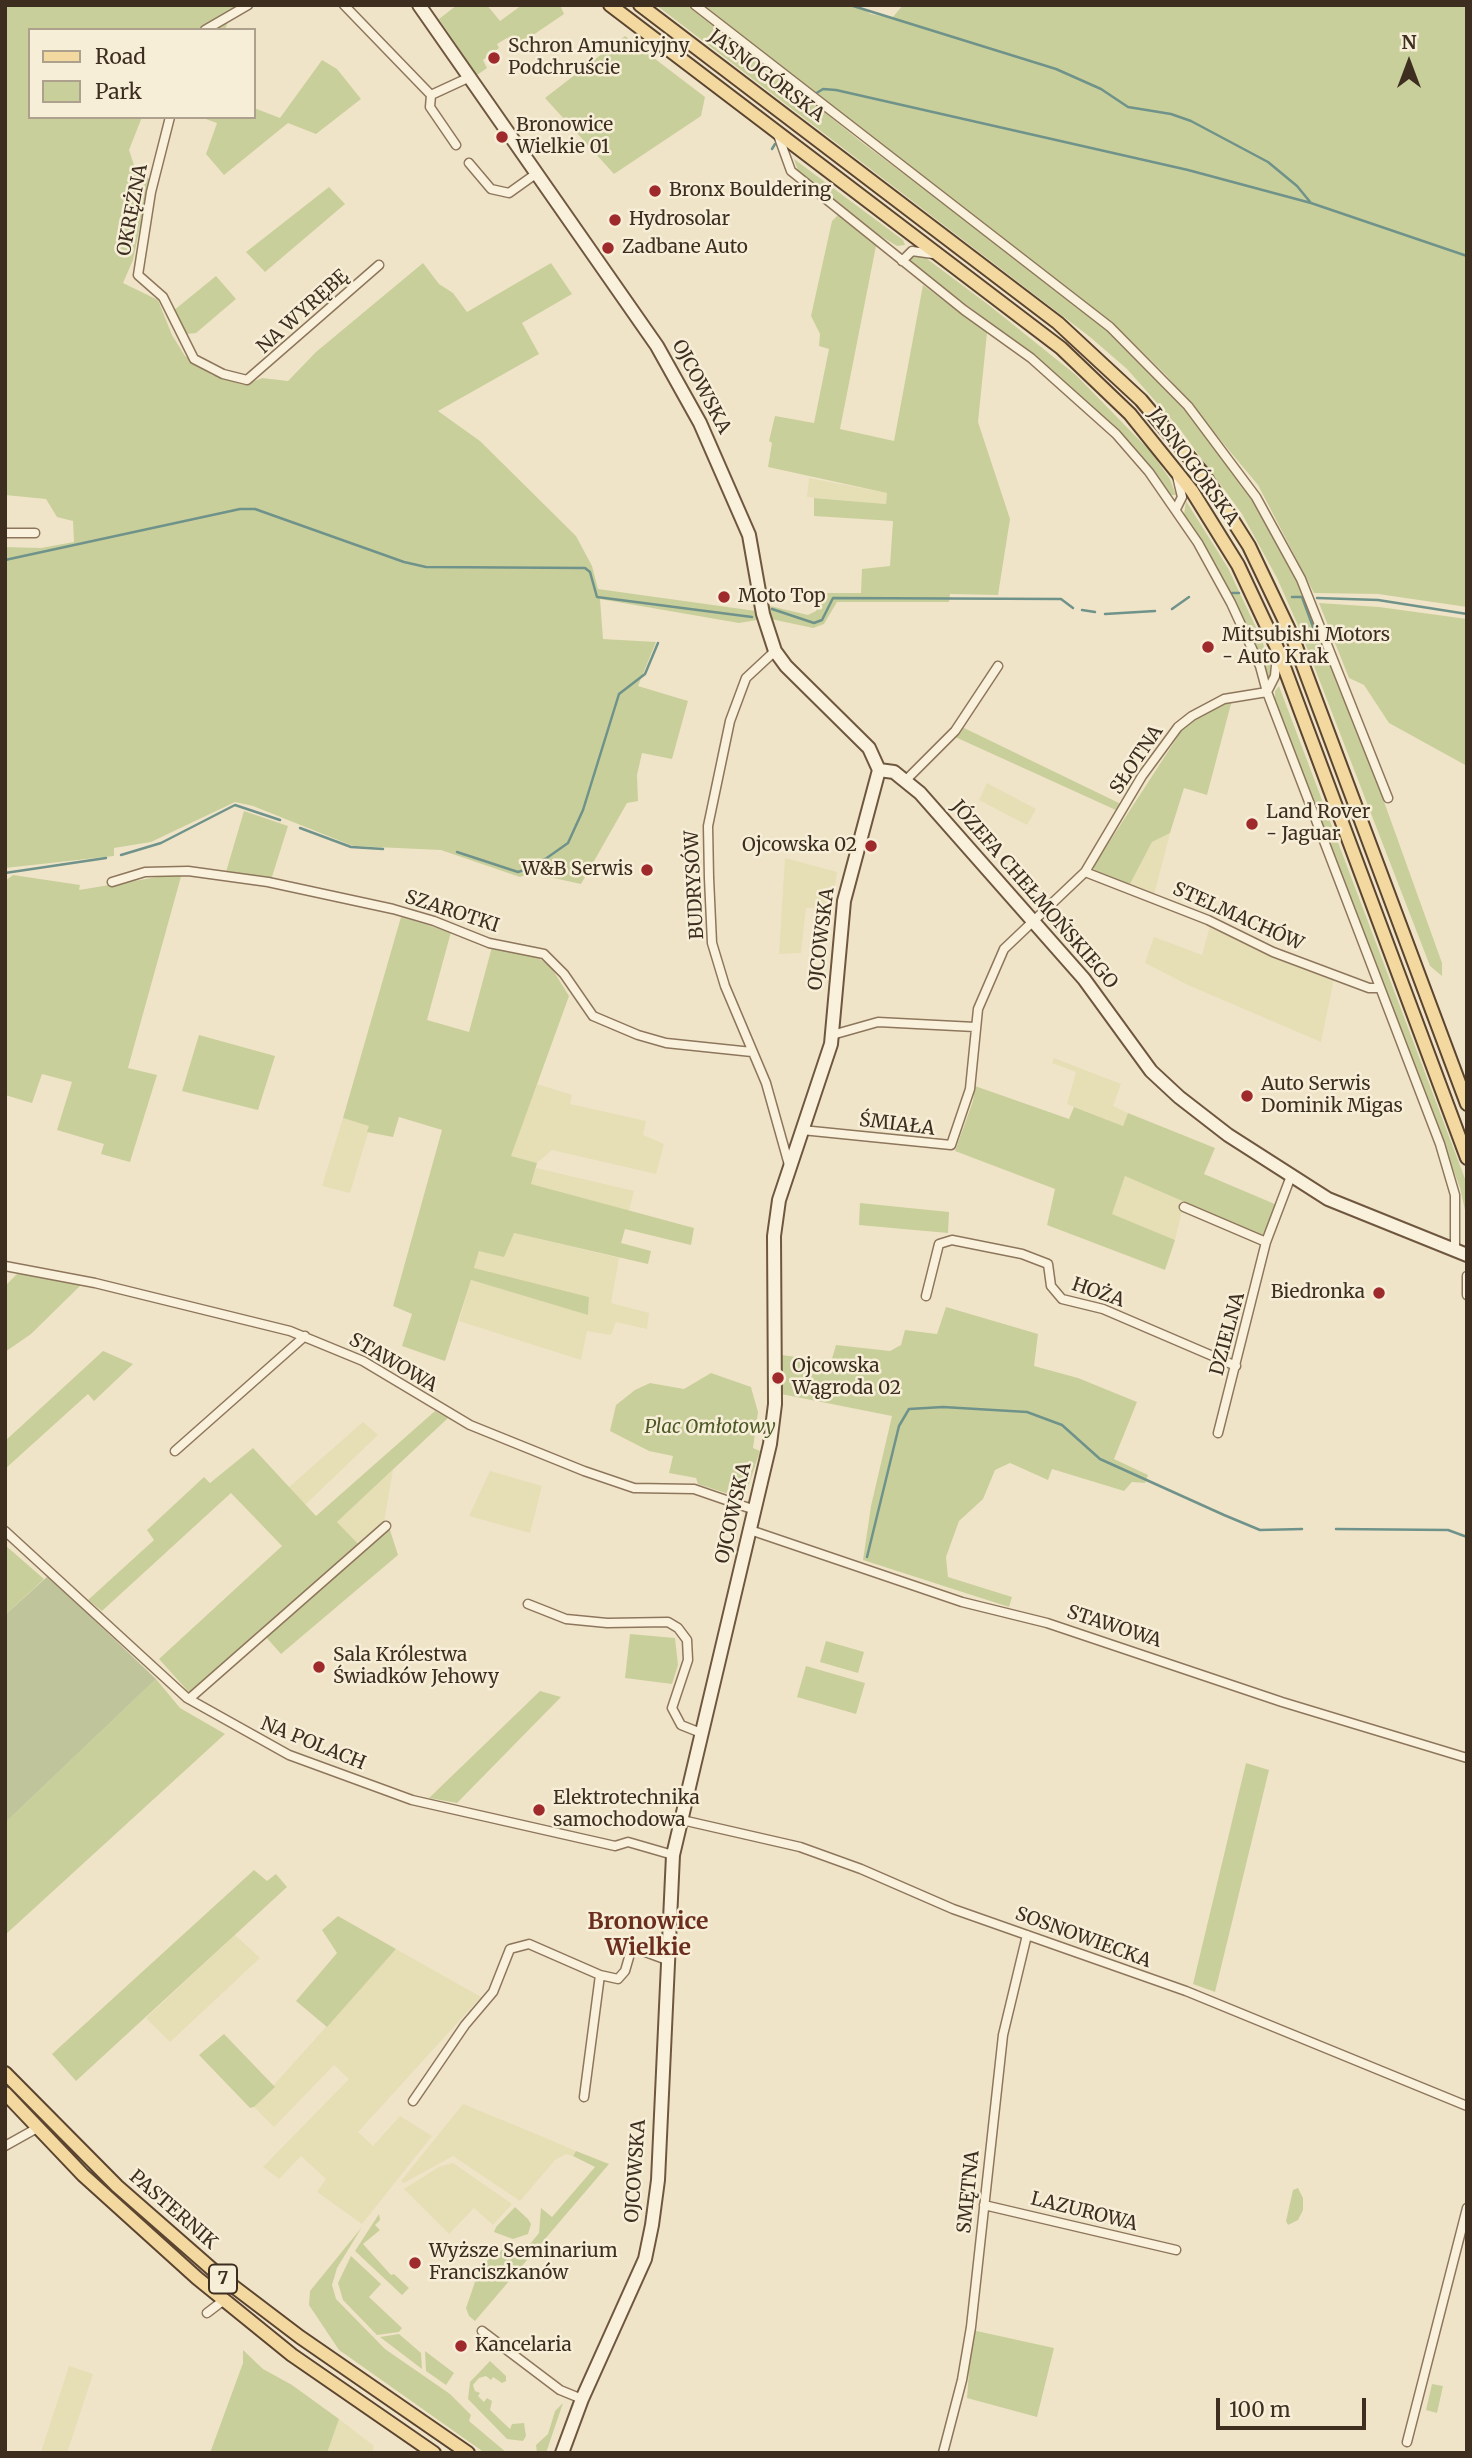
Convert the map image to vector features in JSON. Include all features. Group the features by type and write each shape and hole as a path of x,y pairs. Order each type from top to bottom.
{"main road":[{"name":"JASNOGÓRSKA","path":"610,5 1080,365 1130,414 1174,467 1228,548 1277,648 1467,1158"},
{"name":"JASNOGÓRSKA","path":"640,5 1058,323 1142,400 1204,475 1250,546 1292,636 1467,1104"},
{"name":"PASTERNIK","path":"5,2073 117,2186 221,2277 300,2337 468,2453"},
{"name":"PASTERNIK","path":"5,2093 148,2236 224,2300 292,2355 435,2453"}],"street":[{"path":"208,28 248,5"},
{"path":"344,5 431,95 430,107 456,145"},
{"name":"OJCOWSKA","path":"419,5 657,346 700,423 749,535 763,614 775,652 869,748 879,770 844,901 832,1035 823,1075 789,1165 779,1200 774,1236 774,1420 673,1855 658,2180 652,2225 645,2259 582,2399 562,2453"},
{"path":"695,5 1110,327 1188,406 1256,497 1301,579 1388,798"},
{"path":"431,95 470,77"},
{"name":"OKRĘŻNA","path":"169,119 151,192 138,275 163,297 194,359 223,374 247,380"},
{"path":"775,131 788,157 791,171 902,261 1031,358 1116,433 1176,509 1231,603 1260,666 1267,692 1452,1177 1461,1253"},
{"path":"469,163 491,189 509,193 537,173"},
{"path":"902,261 912,251 919,250 942,257"},
{"name":"NA WYRĘBĘ","path":"247,380 379,265"},
{"path":"1174,467 1182,494 1176,509"},
{"path":"5,533 35,533"},
{"path":"1267,692 1276,676 1277,648"},
{"name":"BUDRYSÓW","path":"775,652 747,678 737,699 711,799 708,826 712,943 766,1083 789,1165"},
{"path":"906,780 955,731 998,666"},
{"name":"SŁOTNA","path":"1033,923 1085,872 1142,776 1178,727 1192,716 1224,699 1267,692"},
{"name":"JÓZEFA CHEŁMOŃSKIEGO","path":"879,770 894,772 906,780 1084,979 1152,1071 1219,1127 1291,1176 1343,1207 1461,1253"},
{"name":"SZAROTKI","path":"112,882 145,872 188,871 268,882 393,909 433,920 489,943 544,954 564,974 593,1016 638,1035 666,1043 752,1052"},
{"name":"STELMACHÓW","path":"1085,872 1208,919 1273,952 1369,988 1379,988"},
{"name":"ŚMIAŁA","path":"802,1130 951,1145 970,1089 978,1009 996,963 1014,939 1033,923"},
{"path":"832,1035 878,1022 975,1027"},
{"name":"DZIELNA","path":"1218,1433 1266,1242 1291,1176"},
{"path":"1184,1207 1266,1242"},
{"name":"HOŻA","path":"926,1296 939,1244 952,1240 1022,1254 1048,1264 1051,1286 1062,1299 1103,1309 1236,1366"},
{"name":"STAWOWA","path":"5,1266 225,1313 304,1336 363,1361 470,1425 583,1471 634,1488 694,1489 755,1510"},
{"path":"1467,1276 1467,1295"},
{"path":"175,1451 304,1336"},
{"path":"189,1699 386,1526"},
{"name":"STAWOWA","path":"750,1530 962,1602 1047,1623 1282,1702 1467,1758"},
{"name":"NA POLACH","path":"5,1531 189,1699 289,1755 412,1800 615,1846 628,1842 673,1855"},
{"path":"528,1604 566,1619 607,1623 668,1622 678,1628 687,1640 688,1660 672,1708 681,1725 701,1732"},
{"name":"SOSNOWIECKA","path":"682,1820 800,1847 1027,1935 1186,1992 1467,2106"},
{"name":"SMĘTNA","path":"943,2453 965,2367 1003,2035 1027,1935"},
{"path":"413,2101 454,2040 494,1992 510,1949 529,1944 600,1975 618,1979 625,1971 632,1948 667,1959"},
{"path":"584,2097 600,1975"},
{"path":"5,2146 39,2127"},
{"name":"LAZUROWA","path":"984,2204 1176,2250"},
{"path":"1407,2442 1467,2208"},
{"path":"207,2314 224,2300"},
{"path":"482,2331 560,2390 582,2399"}],"shaded area":[{"path":"809,478 887,493 886,504 807,497"},
{"path":"987,783 1036,809 1027,825 979,800"},
{"path":"1170,833 1154,895 1130,884 1152,842"},
{"path":"785,858 837,872 832,907 806,908 801,953 779,954"},
{"path":"1210,926 1334,979 1321,1042 1188,985 1145,963 1154,937 1202,955"},
{"path":"1054,1058 1121,1084 1113,1106 1128,1113 1123,1126 1067,1104 1076,1072 1052,1063"},
{"path":"537,1084 572,1095 570,1104 646,1121 643,1135 664,1144 656,1174 552,1150 537,1163 511,1156"},
{"path":"343,1118 370,1126 350,1193 322,1186"},
{"path":"536,1168 634,1191 629,1211 531,1184"},
{"path":"1125,1176 1184,1202 1175,1240 1111,1214"},
{"path":"514,1233 619,1258 611,1303 649,1313 647,1329 616,1322 611,1335 587,1331 581,1360 459,1321 471,1280 588,1315 589,1297 474,1268 479,1251"},
{"path":"363,1422 378,1435 305,1505 289,1487"},
{"path":"393,1470 384,1522 357,1545 337,1522"},
{"path":"490,1471 542,1486 530,1533 469,1516"},
{"path":"235,1935 260,1958 170,2042 146,2018"},
{"path":"396,1949 481,1997 358,2132 373,2146 400,2116 432,2136 362,2224 317,2192 326,2179 301,2156 279,2179 263,2167 349,2079 334,2065 274,2127 254,2107"},
{"path":"463,2104 576,2151 573,2156 566,2154 555,2160 520,2201 453,2156 404,2183 401,2181"},
{"path":"453,2163 512,2204 493,2225 474,2208 449,2234 404,2189 439,2167"},
{"path":"69,2366 93,2374 67,2453 41,2452"},
{"path":"339,2419 374,2446 372,2453 327,2453"}],"green space":[{"path":"5,5 234,5 226,28 28,28 28,119 141,119 129,150 136,171 150,179 133,260 123,283 158,300 172,335 185,356 212,375 244,385 262,378 288,381 316,352 423,263 439,284 453,293 467,312 551,263 572,294 522,323 539,354 438,411 480,441 576,536 592,566 598,589 756,611 757,620 739,623 600,599 603,639 656,642 638,686 688,701 672,759 642,753 637,775 638,801 627,803 581,884 531,873 520,877 441,850 353,846 253,806 235,802 151,842 114,848 114,856 5,868 5,547 41,548 74,542 73,521 57,517 46,499 5,495"},
{"path":"457,5 487,5 500,21 522,5 560,5 564,14 514,48 507,38 497,44 499,48 483,60 487,68 477,75 439,19"},
{"path":"656,5 689,5 860,141 1088,312 1162,381 1192,416 1260,510 1299,584 1368,757 1442,963 1442,976 1430,966 1300,630 1277,578 1242,514 1179,428 1127,369 1090,337"},
{"path":"702,5 857,5 871,14 892,18 903,5 1467,5 1467,607 1378,594 1314,593 1258,485 1166,375 1127,337"},
{"path":"625,36 705,97 701,116 614,174 545,98"},
{"path":"322,60 337,69 361,99 316,134 288,123 224,175 206,154 217,123 206,119 256,119 256,109 280,118"},
{"path":"794,159 903,240 905,245 897,246 877,234 798,171"},
{"path":"329,187 345,204 265,272 246,252"},
{"path":"838,215 876,246 840,429 894,441 923,285 987,333 978,422 1010,519 998,595 950,594 949,602 837,602 824,624 813,628 771,619 766,605 808,615 816,611 824,593 861,593 862,569 890,566 893,521 814,516 814,498 886,504 887,493 768,467 772,443 769,441 775,416 814,423 829,349 819,346 820,334 811,316 832,221"},
{"path":"915,254 926,258 990,306 1076,375 1151,452 1170,479 1176,495 1171,495 1118,431 1080,396 1034,356 914,265 910,261"},
{"path":"216,276 236,299 196,333 187,334 173,311"},
{"path":"1186,501 1228,568 1262,640 1272,672 1268,679 1235,601 1184,515"},
{"path":"1319,603 1379,607 1467,619 1467,766 1389,723 1364,685 1349,678"},
{"path":"1279,686 1467,1184 1467,1219 1460,1188 1275,701 1275,691"},
{"path":"1232,700 1207,795 1184,788 1170,833 1152,842 1130,884 1096,873 1093,867 1182,730 1201,716"},
{"path":"962,727 1121,804 1118,811 953,736"},
{"path":"244,811 288,826 271,880 226,872"},
{"path":"182,873 128,1068 157,1075 130,1162 101,1154 104,1144 57,1130 72,1082 42,1074 32,1103 5,1095 5,881 13,875 80,885 79,890"},
{"path":"401,917 451,932 427,1020 469,1032 492,947 537,957 551,967 569,996 511,1156 537,1163 531,1184 694,1228 691,1245 625,1229 621,1243 651,1251 648,1264 514,1233 504,1257 479,1251 474,1268 589,1297 588,1315 471,1280 445,1361 402,1346 412,1314 393,1306 442,1130 399,1117 393,1137 367,1132 369,1126 343,1118"},
{"path":"199,1035 275,1056 258,1110 182,1091"},
{"path":"975,1086 1069,1119 1074,1107 1123,1126 1128,1113 1215,1148 1204,1174 1277,1205 1262,1236 1125,1176 1112,1214 1175,1240 1165,1270 1047,1225 1055,1189 955,1151 973,1101"},
{"path":"860,1203 949,1212 948,1233 859,1225"},
{"path":"19,1272 83,1283 31,1334 5,1352 5,1286"},
{"path":"946,1307 1038,1334 1034,1366 1078,1378 1137,1402 1114,1459 1148,1475 1145,1483 1132,1482 1124,1491 1052,1469 1048,1480 1010,1463 995,1470 983,1499 959,1521 946,1557 948,1577 1012,1597 1009,1607 863,1560 871,1506 892,1416 781,1394 782,1355 831,1362 836,1345 890,1351 901,1345 905,1330 937,1334"},
{"path":"103,1351 133,1364 94,1401 88,1394 5,1469 5,1441"},
{"name":"Plac Omłotowy","path":"711,1373 751,1387 758,1412 753,1448 760,1451 744,1499 698,1484 696,1478 669,1473 673,1456 649,1451 610,1431 616,1405 635,1390 650,1383 684,1389"},
{"path":"435,1411 448,1418 337,1522 358,1544 384,1521 389,1527 398,1555 281,1654 265,1636 195,1699 159,1659 282,1546 231,1493 102,1611 88,1600 154,1540 147,1530 204,1477 210,1483 253,1448 316,1516"},
{"path":"5,1545 44,1579 5,1615"},
{"path":"48,1576 156,1679 5,1823 5,1615"},
{"path":"630,1634 675,1638 678,1665 672,1684 625,1678"},
{"path":"826,1641 864,1652 858,1673 820,1662"},
{"path":"806,1666 865,1683 856,1714 797,1697"},
{"path":"156,1679 180,1708 225,1734 5,1935 5,1823"},
{"path":"540,1691 561,1697 457,1803 429,1798"},
{"path":"1246,1763 1269,1770 1215,1992 1193,1984"},
{"path":"254,1870 267,1881 276,1874 287,1887 76,2081 52,2054"},
{"path":"338,1916 396,1949 327,2027 296,2001 337,1953 322,1930"},
{"path":"224,2034 275,2087 254,2107 250,2108 199,2055"},
{"path":"576,2151 609,2164 475,2321 466,2308 476,2279 493,2252 530,2244 539,2233 541,2208 552,2217 595,2167 573,2156"},
{"path":"1298,2188 1303,2198 1303,2210 1298,2220 1288,2225 1286,2221 1293,2190"},
{"path":"515,2207 531,2224 528,2234 513,2239 494,2232 496,2227"},
{"path":"379,2214 380,2220 375,2225 380,2230 363,2244 391,2275 394,2274 409,2288 402,2295 355,2251"},
{"path":"362,2227 337,2268 332,2285 336,2299 385,2349 450,2394 471,2415 469,2421 507,2453 485,2453 339,2350 309,2305 310,2291"},
{"path":"351,2256 381,2284 369,2297 402,2328 399,2332 377,2335 343,2300 338,2283"},
{"path":"972,2330 1054,2348 1037,2417 967,2398"},
{"path":"399,2334 421,2353 422,2369 380,2337"},
{"path":"243,2350 263,2369 292,2385 339,2419 327,2453 210,2453 243,2363"},
{"path":"425,2351 454,2373 446,2385 426,2371"},
{"path":"490,2361 506,2376 506,2381 502,2383 486,2376 479,2378 473,2385 475,2391 480,2393 478,2396 484,2402 487,2398 492,2401 490,2410 510,2429 512,2424 524,2423 526,2436 523,2441 507,2439 468,2399 470,2382"},
{"path":"1432,2384 1443,2386 1437,2413 1426,2410"},
{"path":"563,2403 546,2453 537,2453 536,2445 548,2434 555,2411"}],"waterway":[{"path":"850,5 1056,69 1101,89 1128,107 1171,114 1191,121 1268,162 1297,186 1311,203"},
{"path":"815,94 823,89 836,90 1188,170 1311,203 1467,256"},
{"path":"803,109 809,102"},
{"path":"772,149 775,144"},
{"path":"5,560 240,509 255,509 404,562 426,567 585,568 590,572 597,597 752,617"},
{"path":"1232,593 1239,593"},
{"path":"1172,609 1189,597"},
{"path":"1292,597 1303,597"},
{"path":"1302,597 1313,627"},
{"path":"772,609 814,623 822,620 833,598 1061,599 1073,608"},
{"path":"1317,598 1378,600 1467,614"},
{"path":"1082,610 1095,612"},
{"path":"1105,614 1155,611"},
{"path":"457,852 518,872 534,867 568,843 583,810 619,694 645,674 658,643"},
{"path":"121,855 161,843 235,805 280,820"},
{"path":"300,828 351,847 383,849"},
{"path":"5,873 106,858"},
{"path":"867,1557 899,1426 909,1409 943,1407 1027,1412 1062,1425 1100,1459 1224,1515 1260,1530 1302,1529"},
{"path":"1336,1529 1448,1530 1467,1537"}],"place":[{"name":"Schron Amunicyjny Podchruście","path":"494,58"},
{"name":"Bronowice Wielkie 01","path":"502,137"},
{"name":"Bronx Bouldering","path":"655,191"},
{"name":"Hydrosolar","path":"615,220"},
{"name":"Zadbane Auto","path":"608,248"},
{"name":"Moto Top","path":"724,597"},
{"name":"Mitsubishi Motors - Auto Krak","path":"1208,647"},
{"name":"Land Rover - Jaguar","path":"1252,824"},
{"name":"Ojcowska 02","path":"871,846"},
{"name":"W&B Serwis","path":"647,870"},
{"name":"Auto Serwis Dominik Migas","path":"1247,1096"},
{"name":"Biedronka","path":"1379,1293"},
{"name":"Ojcowska Wągroda 02","path":"778,1378"},
{"name":"Sala Królestwa Świadków Jehowy","path":"319,1667"},
{"name":"Elektrotechnika samochodowa","path":"539,1810"},
{"name":"Wyższe Seminarium Franciszkanów","path":"415,2263"},
{"name":"Kancelaria","path":"461,2346"}],"district":[{"name":"Bronowice Wielkie","path":"648,1935"}]}
